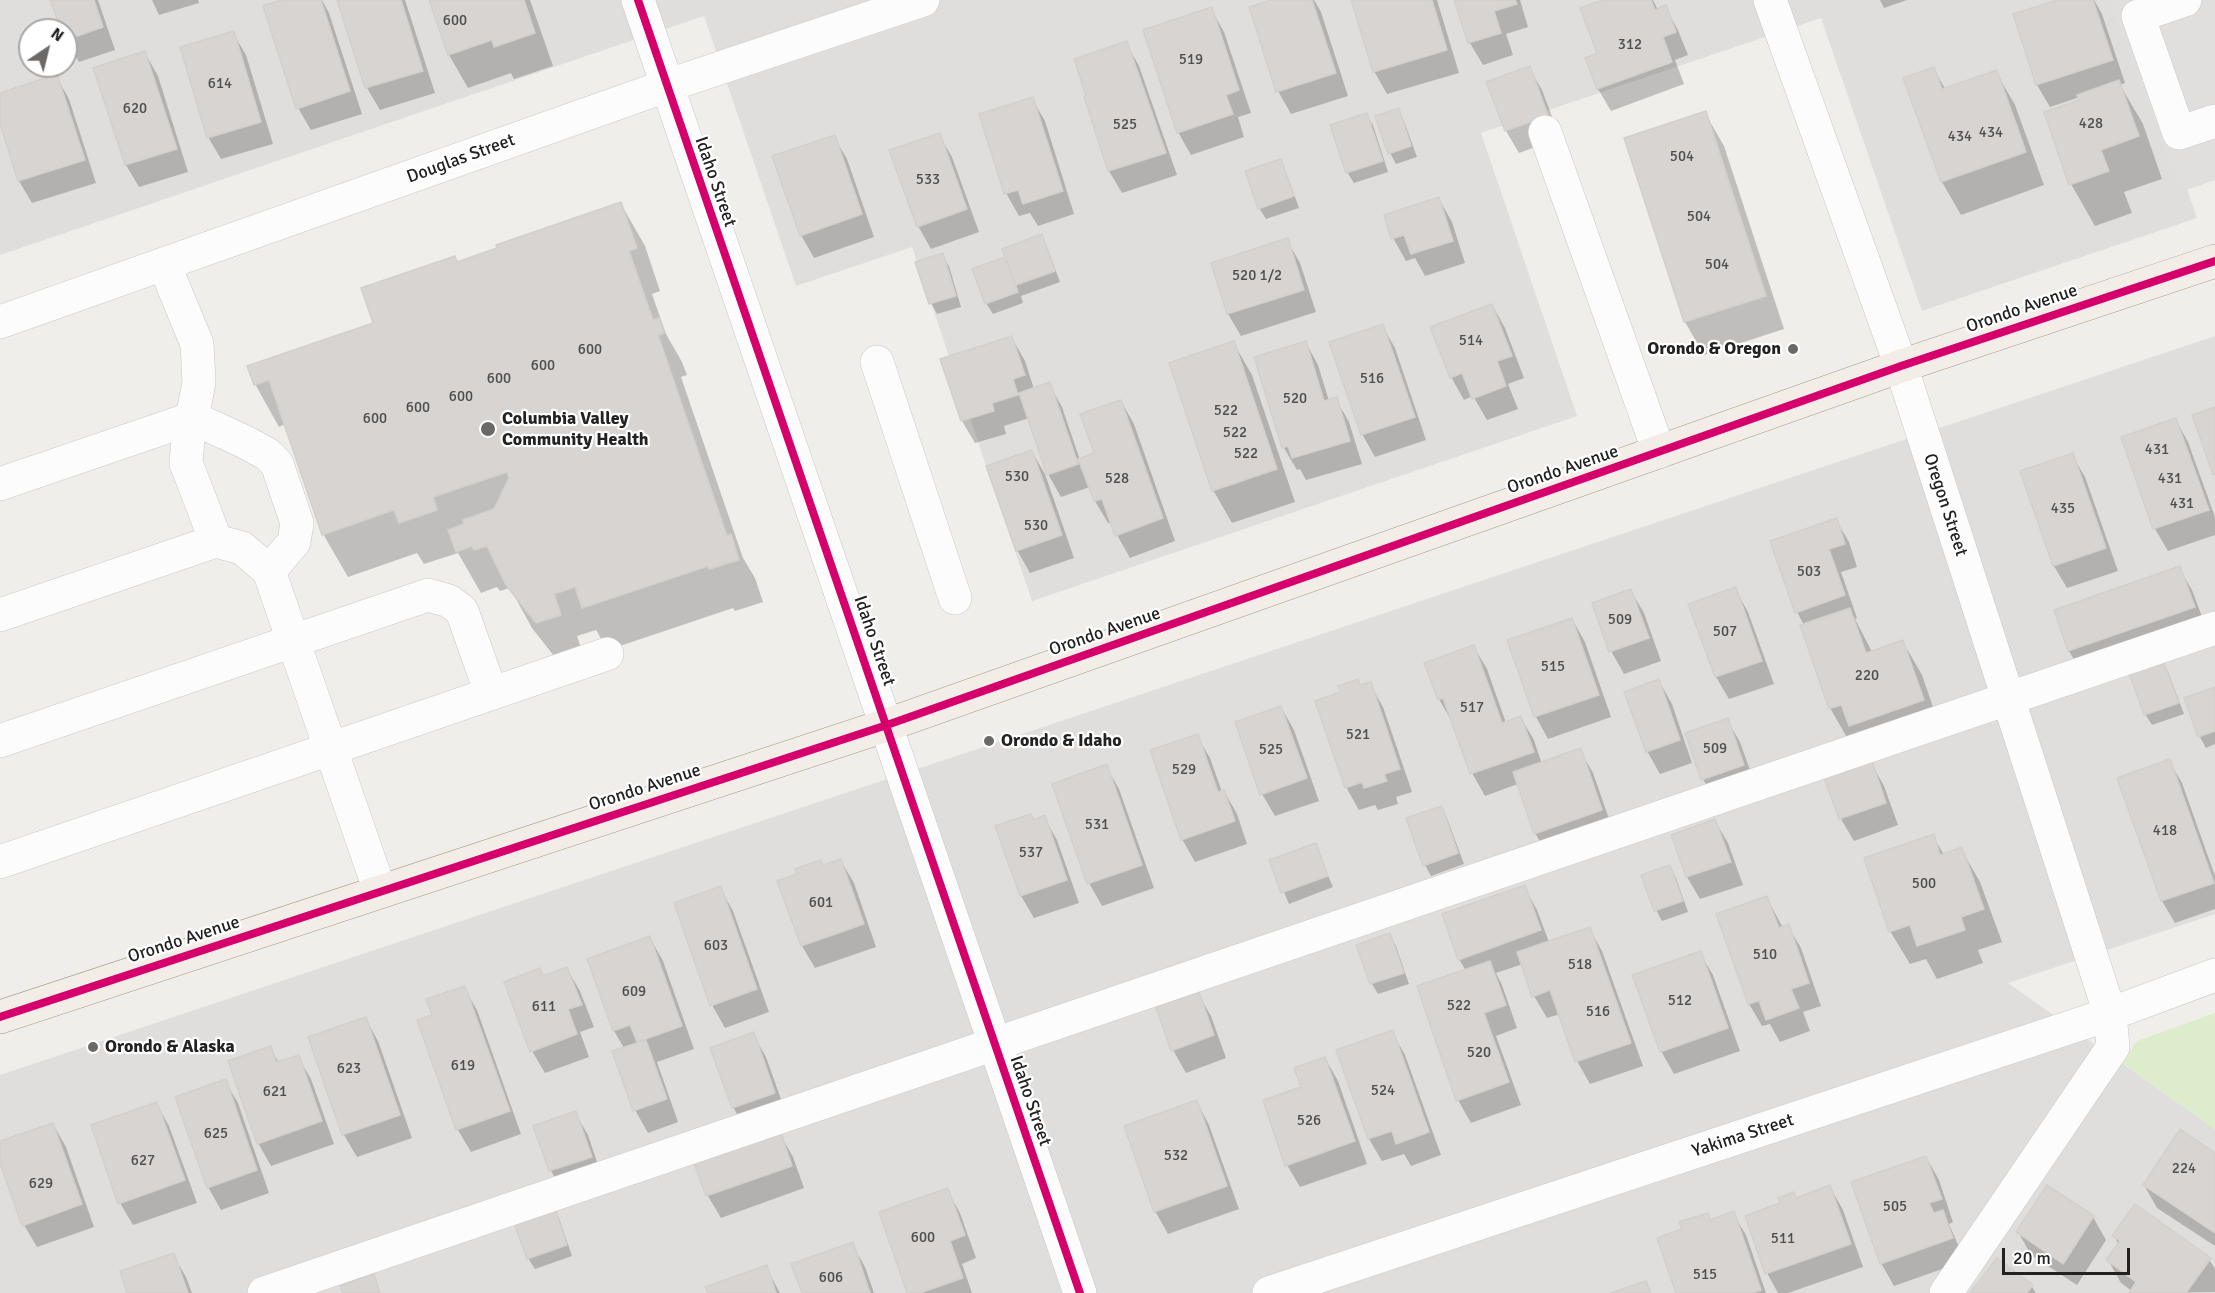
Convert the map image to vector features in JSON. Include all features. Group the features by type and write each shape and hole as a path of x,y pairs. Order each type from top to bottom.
{"main road":[{"name":"Orondo Avenue","path":"0,1017 887,724 1900,366 2215,261"}],"street":[{"name":"Idaho Street","path":"638,0 1080,1293"},
{"name":"Douglas Street","path":"0,322 666,86 923,0"},
{"name":"Oregon Street","path":"1770,0 1900,366 2110,1014 2113,1047 1946,1293"},
{"path":"2185,0 2138,16 2179,133 2215,121"},
{"path":"1545,132 1659,452"},
{"path":"164,264 197,344 199,382 186,463 216,541"},
{"path":"877,362 955,598"},
{"path":"0,484 193,418 267,454 277,464 297,523 294,542 268,571"},
{"path":"0,615 216,541 242,548 268,571 380,891"},
{"path":"0,741 428,594 449,601 462,611 491,693"},
{"path":"264,1293 2215,628"},
{"path":"0,862 607,654"},
{"name":"Yakima Street","path":"1269,1293 2110,1014 2215,975"}],"shaded area":[{"path":"0,0 2122,0 2197,218 1922,311 1821,18 1481,133 1577,416 1032,601 912,247 796,286 704,16 0,255"},
{"path":"2109,0 2215,0 2215,180 2181,192"},
{"path":"2215,336 2215,914 2008,983 2215,1129 2215,1293 0,1293 0,1075"}],"green space":[{"path":"2215,1013 2215,1129 2122,1063 2137,1041"}],"building":[{"path":"50,0 94,0 103,27 78,36 78,18 57,18"},
{"path":"282,0 321,0 350,91 296,109 263,6"},
{"path":"337,0 401,0 423,71 365,88"},
{"path":"429,0 524,0 535,33 494,47 492,40 448,55"},
{"path":"1271,0 1312,0 1336,73 1276,92 1249,7"},
{"path":"1351,0 1432,0 1447,50 1373,72"},
{"path":"1454,0 1515,0 1517,4 1494,11 1501,33 1468,43"},
{"path":"1602,0 1651,0 1655,10 1666,5 1676,32 1663,37 1672,62 1597,89 1585,58 1597,53 1580,8"},
{"path":"2057,0 2093,0 2113,60 2036,85 2013,14"},
{"path":"1212,7 1239,90 1226,95 1233,114 1177,133 1143,30"},
{"path":"234,31 261,122 207,138 180,47"},
{"path":"1127,41 1166,153 1108,171 1074,59"},
{"path":"145,51 177,149 125,165 93,68"},
{"path":"1530,66 1548,115 1505,131 1486,82"},
{"path":"1934,67 1942,89 1997,70 2026,152 1941,182 1903,78"},
{"path":"45,78 58,78 85,160 18,181 0,124 0,93"},
{"path":"2119,80 2139,136 2101,150 2109,171 2069,185 2044,112 2079,100 2077,95"},
{"path":"1033,97 1063,191 1023,204 1018,190 1004,194 979,114"},
{"path":"1399,108 1411,146 1388,154 1375,116"},
{"path":"1706,111 1766,296 1684,322 1624,138"},
{"path":"1367,113 1383,161 1346,173 1330,125"},
{"path":"940,133 967,209 917,227 889,150"},
{"path":"835,135 862,214 800,236 772,156"},
{"path":"1281,159 1294,196 1258,209 1245,171"},
{"path":"1439,197 1453,241 1411,254 1404,235 1391,239 1384,215"},
{"name":"Columbia Valley Community Health","path":"621,202 637,248 629,251 653,320 659,318 664,333 658,335 727,536 731,534 739,560 709,569 708,566 582,608 575,587 554,594 561,615 536,623 506,585 487,546 474,550 472,546 456,552 448,530 464,524 463,520 494,509 509,478 507,472 433,497 437,510 399,523 394,510 322,535 269,380 254,385 247,366 373,323 361,288 455,256 457,262 497,248 496,245"},
{"path":"1042,234 1055,271 1016,285 1002,249"},
{"path":"1288,238 1304,290 1227,314 1211,263"},
{"path":"943,253 956,296 929,304 915,262"},
{"path":"1005,257 1018,292 985,304 972,269"},
{"path":"1492,304 1512,356 1497,361 1506,386 1472,399 1462,373 1450,378 1430,327"},
{"path":"1383,324 1415,417 1361,435 1329,342"},
{"path":"1012,336 1025,375 1013,379 1018,395 992,403 994,411 961,421 940,359"},
{"path":"1234,341 1277,469 1212,491 1169,363"},
{"path":"1306,341 1324,401 1337,397 1350,441 1292,458 1288,446 1282,448 1254,357"},
{"path":"1050,382 1078,464 1047,475 1019,393"},
{"path":"1121,400 1163,518 1115,536 1102,499 1094,501 1078,459 1094,453 1080,414"},
{"path":"2215,407 2215,474 2213,475 2192,415"},
{"path":"2176,418 2209,510 2153,529 2121,437"},
{"path":"1032,450 1062,535 1016,551 986,466"},
{"path":"2073,453 2106,548 2053,566 2020,471"},
{"path":"1837,518 1845,544 1829,549 1845,595 1795,613 1770,541"},
{"path":"2180,566 2195,607 2068,651 2054,610"},
{"path":"1736,587 1762,661 1715,677 1688,604"},
{"path":"1631,589 1649,638 1609,652 1592,603"},
{"path":"1850,608 1866,653 1903,640 1924,700 1849,726 1841,704 1829,709 1800,625"},
{"path":"1572,618 1599,695 1534,717 1507,640"},
{"path":"1474,645 1502,723 1521,716 1534,752 1470,774 1443,698 1438,700 1424,663"},
{"path":"2163,661 2179,703 2144,715 2129,673"},
{"path":"1358,679 1360,685 1371,682 1400,769 1384,774 1387,781 1364,788 1362,782 1345,788 1315,701 1341,692 1338,686"},
{"path":"1659,679 1680,740 1646,752 1624,692"},
{"path":"2215,687 2215,731 2198,737 2184,698"},
{"path":"1281,706 1307,778 1260,795 1235,722"},
{"path":"1728,718 1744,765 1701,780 1685,733"},
{"path":"1198,734 1218,792 1224,790 1235,821 1181,840 1150,750"},
{"path":"1581,748 1602,810 1534,834 1513,772"},
{"path":"2170,759 2214,883 2161,901 2117,778"},
{"path":"1872,761 1886,803 1839,819 1824,778"},
{"path":"1107,764 1142,865 1087,884 1052,784"},
{"path":"1442,806 1458,853 1423,866 1406,818"},
{"path":"1031,814 1034,820 1045,815 1067,880 1020,896 995,826"},
{"path":"1715,819 1731,862 1686,877 1671,835"},
{"path":"1934,834 1940,855 1962,847 1984,909 1961,917 1965,930 1917,946 1910,925 1889,932 1864,858"},
{"path":"1316,843 1328,876 1281,893 1269,860"},
{"path":"841,859 864,924 801,946 777,881 797,874 795,869 821,860 823,865"},
{"path":"1670,865 1683,901 1654,911 1641,875"},
{"path":"1525,885 1541,930 1458,960 1442,914"},
{"path":"721,886 757,989 710,1006 674,903"},
{"path":"1767,896 1779,928 1789,924 1809,983 1791,989 1799,1008 1766,1020 1759,1001 1748,1004 1716,914"},
{"path":"1590,927 1631,1043 1575,1062 1550,990 1532,997 1517,952"},
{"path":"1390,933 1404,973 1370,984 1356,945"},
{"path":"650,936 682,1026 637,1042 630,1025 613,1031 587,959"},
{"path":"1701,951 1728,1028 1660,1052 1632,975"},
{"path":"1490,961 1506,1005 1484,1013 1509,1082 1456,1101 1417,986"},
{"path":"567,967 582,1005 568,1009 577,1034 530,1052 504,982 540,968 543,976"},
{"path":"465,986 510,1111 456,1130 417,1020 432,1015 426,999"},
{"path":"1199,992 1214,1035 1171,1051 1156,1007"},
{"path":"366,1017 400,1115 342,1135 308,1037"},
{"path":"1393,1030 1429,1132 1396,1144 1392,1131 1368,1139 1336,1050"},
{"path":"754,1032 775,1093 732,1108 710,1048"},
{"path":"646,1040 667,1099 633,1111 612,1051"},
{"path":"271,1046 276,1062 299,1055 322,1121 257,1144 228,1061"},
{"path":"1325,1057 1355,1141 1285,1166 1263,1100 1301,1087 1294,1068"},
{"path":"226,1079 257,1170 207,1188 175,1097"},
{"path":"1197,1100 1227,1186 1154,1212 1124,1126"},
{"path":"157,1102 185,1180 118,1204 91,1125"},
{"path":"576,1111 592,1157 549,1171 533,1126"},
{"path":"53,1123 82,1204 22,1226 0,1163 0,1141"},
{"path":"2180,1129 2215,1153 2215,1233 2143,1185"},
{"path":"781,1133 792,1166 706,1196 694,1163"},
{"path":"1926,1156 1942,1199 1929,1203 1934,1213 1943,1210 1953,1238 1880,1264 1851,1182"},
{"path":"1830,1185 1851,1244 1765,1274 1745,1216 1780,1203 1778,1198 1794,1192 1796,1198"},
{"path":"2047,1185 2094,1216 2063,1264 2016,1232"},
{"path":"948,1188 965,1235 950,1241 963,1278 920,1293 907,1293 879,1212"},
{"path":"2135,1204 2211,1258 2186,1293 2129,1293 2136,1282 2106,1260 2120,1241 2112,1236"},
{"path":"554,1205 567,1245 527,1259 513,1220"},
{"path":"1734,1211 1761,1290 1753,1293 1676,1293 1657,1238 1682,1229 1679,1222 1708,1213 1710,1220"},
{"path":"853,1242 870,1293 802,1293 791,1264"},
{"path":"174,1253 188,1293 127,1293 120,1271"},
{"path":"1997,1258 2033,1285 2027,1293 1970,1293"},
{"path":"767,1265 776,1293 708,1293 705,1287"},
{"path":"374,1274 380,1293 343,1293 340,1286"},
{"path":"1646,1281 1651,1293 1611,1293"}],"cycle path":[{"path":"638,0 1080,1293"},
{"path":"0,1017 887,725 1901,366 2215,261"}],"place":[{"name":"Orondo & Oregon","path":"1793,349"},
{"name":"Columbia Valley Community Health","path":"488,429"},
{"name":"Orondo & Idaho","path":"989,741"},
{"name":"Orondo & Alaska","path":"93,1047"}]}
